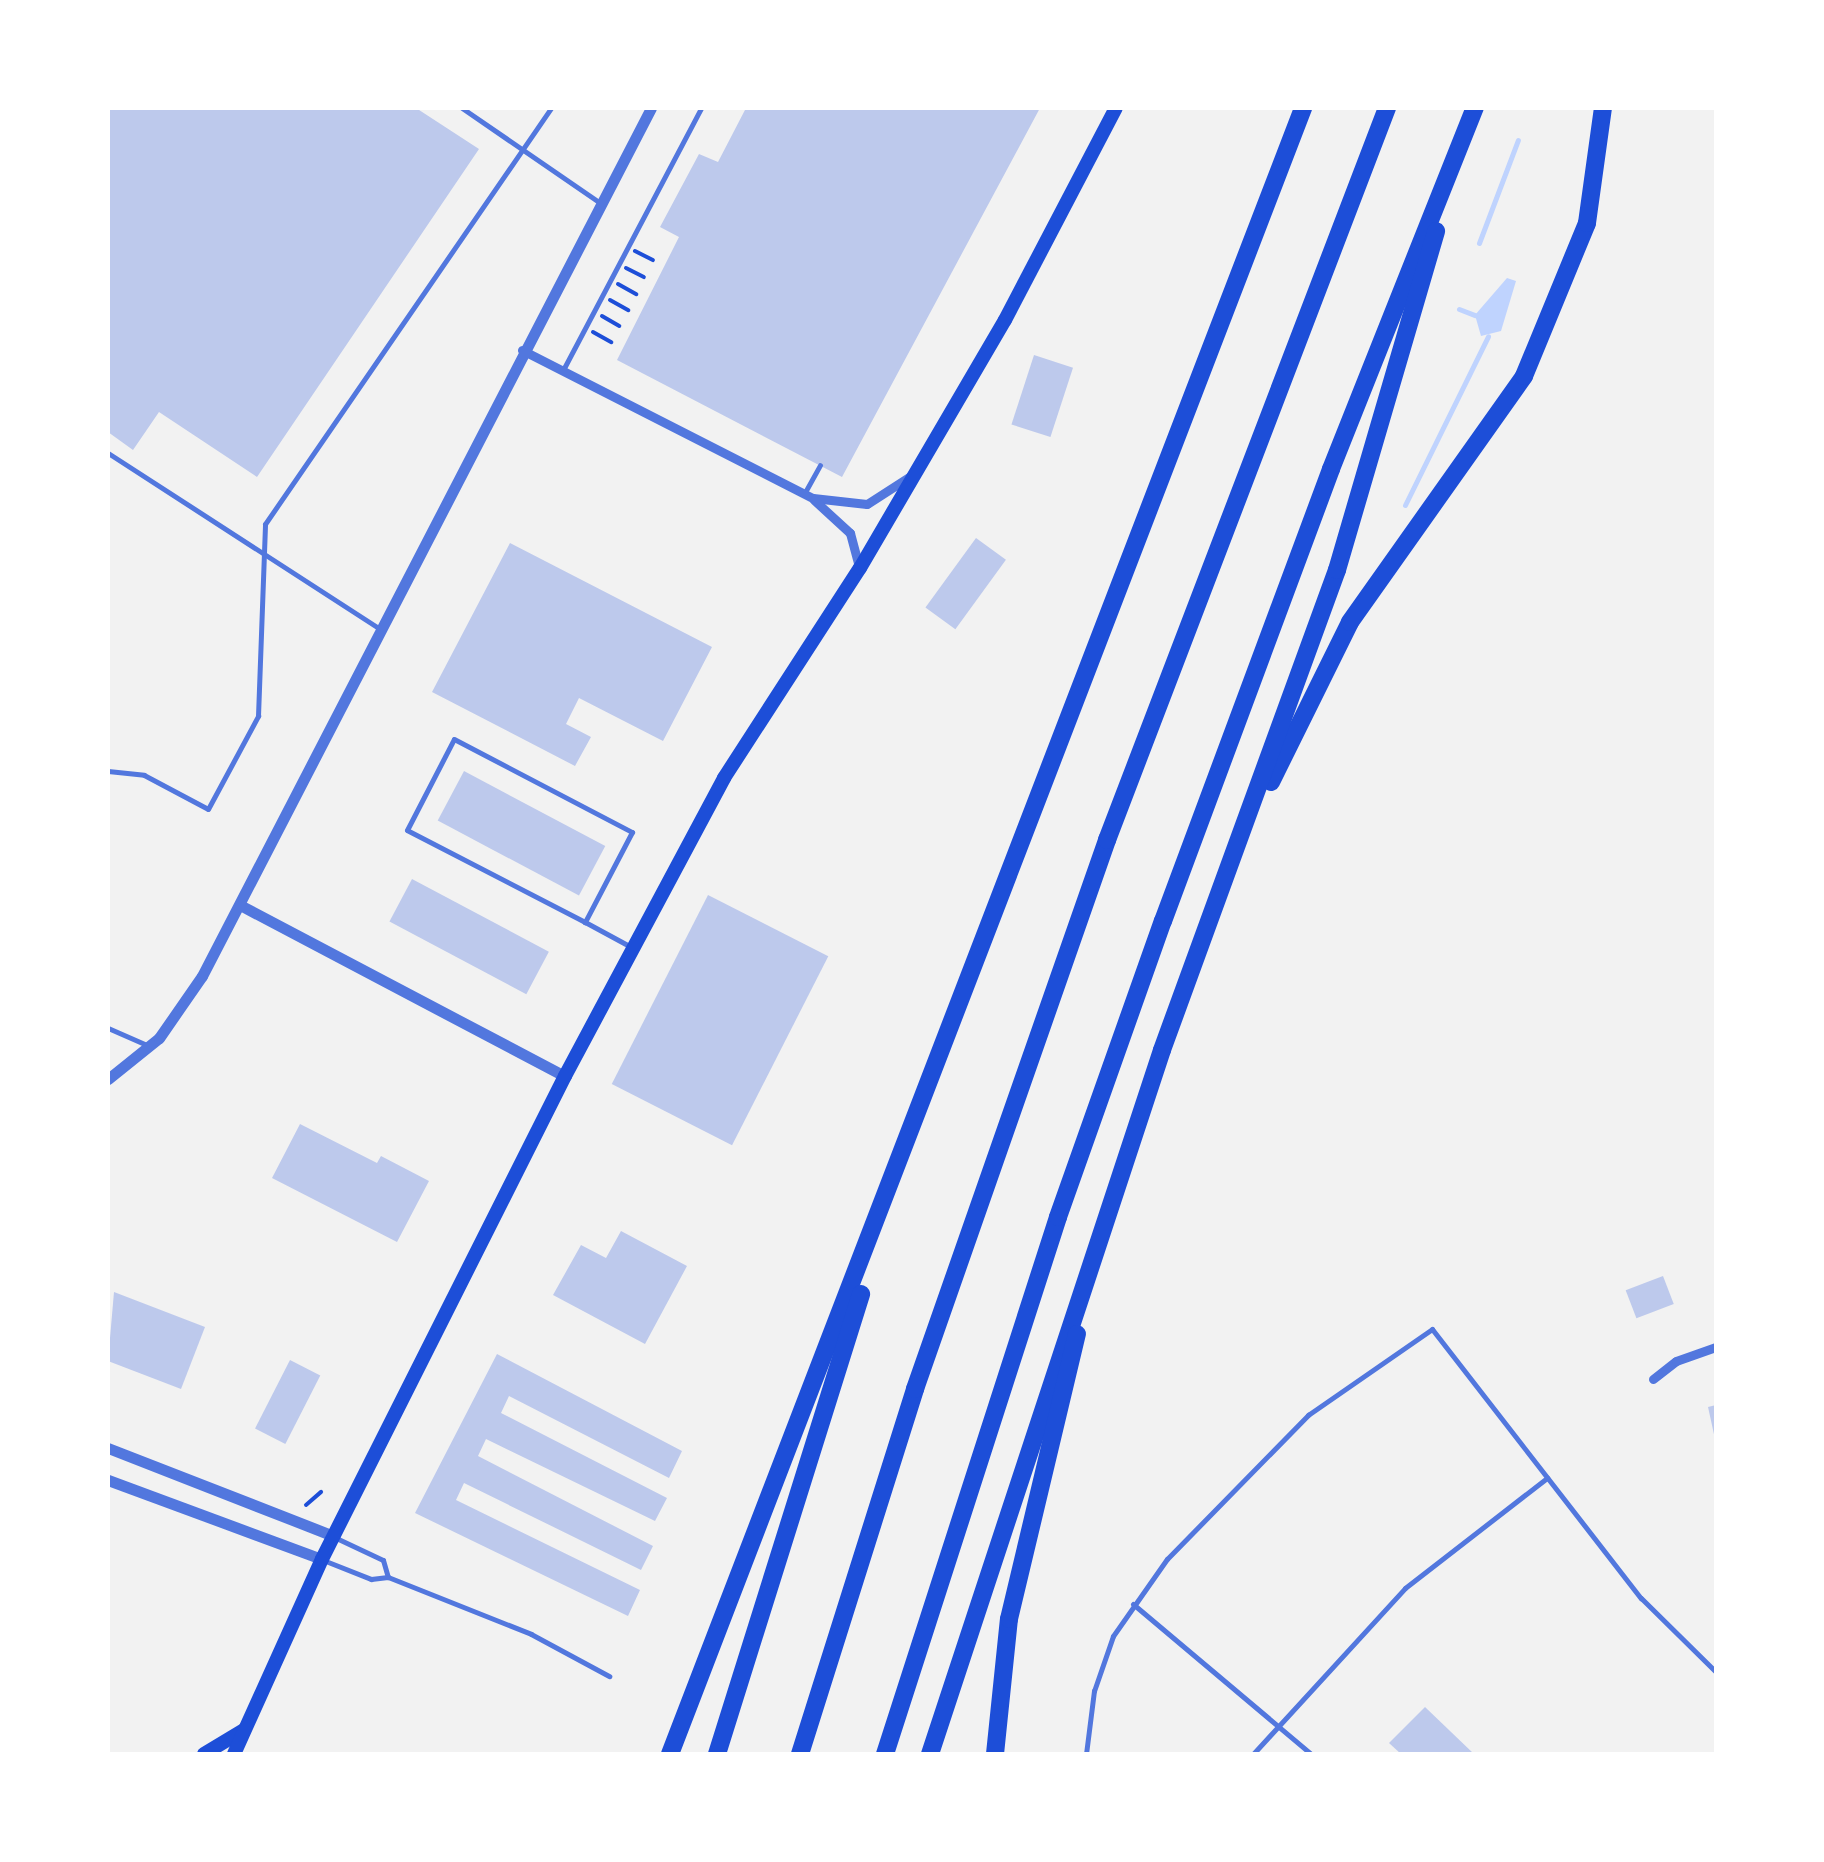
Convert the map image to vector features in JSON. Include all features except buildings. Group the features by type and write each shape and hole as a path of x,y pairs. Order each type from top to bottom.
{"highway":[{"path":"670,1754 906,1150 1048,758 1303,108"},
{"path":"800,1754 915,1389 1107,840 1387,108"},
{"path":"885,1754 1058,1216 1156,940 1330,469 1475,108"},
{"path":"1231,863 1350,622 1524,376 1586,223 1603,108"},
{"path":"930,1754 1106,1217 1362,491 1464,134"},
{"path":"717,1754 906,1150"},
{"path":"995,1754 1009,1618 1027,1528 1106,1217"}],"main road":[{"path":"234,1754 322,1559 565,1076 724,778 918,471 1116,108"},
{"path":"204,1754 244,1729"}],"street":[{"path":"108,1079 174,1022 240,905 522,350 651,108"},
{"path":"522,350 808,496 850,534 860,568"},
{"path":"808,496 867,504 918,471"},
{"path":"240,905 565,1076"},
{"path":"1653,1379 1676,1361 1716,1347"},
{"path":"108,1448 334,1536"},
{"path":"108,1480 322,1559"}],"lane":[{"path":"462,108 601,204"},
{"path":"108,770 144,776 208,809 258,716 261,556 272,512 551,108"},
{"path":"563,370 701,108"},
{"path":"108,453 261,556 380,629"},
{"path":"808,496 820,465"},
{"path":"585,922 632,832 454,740 406,830 633,948"},
{"path":"108,1028 150,1046"},
{"path":"1086,1754 1094,1691 1113,1636 1167,1559 1308,1415 1432,1330 1641,1598 1716,1672"},
{"path":"1253,1754 1276,1723 1405,1588 1547,1478"},
{"path":"334,1536 383,1560 388,1577"},
{"path":"322,1559 371,1579 388,1577 530,1634 609,1676"},
{"path":"1133,1604 1311,1754"}],"path":[{"path":"628,247 653,260"},
{"path":"618,264 644,278"},
{"path":"610,280 636,294"},
{"path":"602,296 628,310"},
{"path":"594,312 619,326"},
{"path":"585,328 611,342"},
{"path":"306,1505 321,1492"}],"water":[{"path":"1507,278 1516,281 1501,331 1481,336 1475,315"}],"waterway":[{"path":"1479,243 1518,140"},
{"path":"1459,309 1475,315"},
{"path":"1405,505 1488,336"}]}
